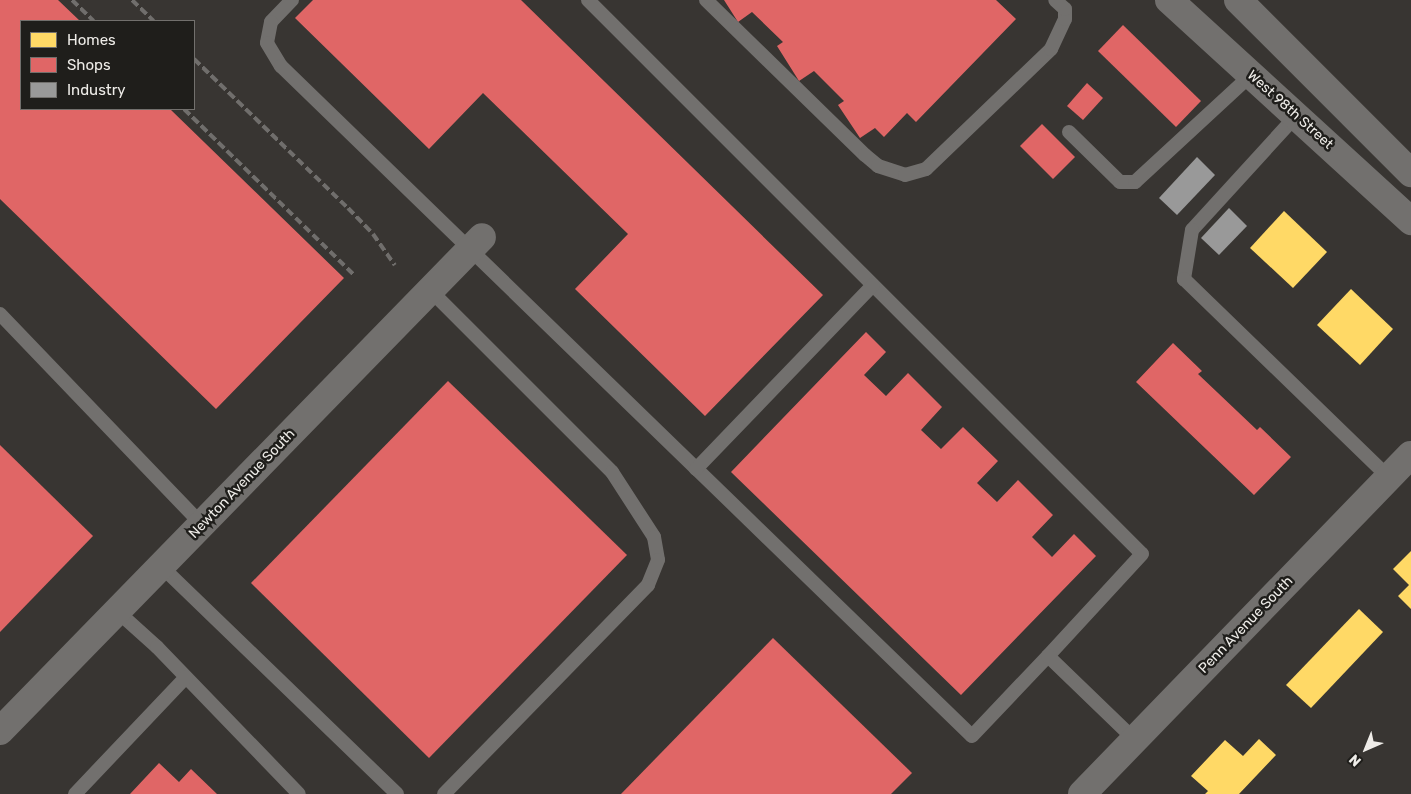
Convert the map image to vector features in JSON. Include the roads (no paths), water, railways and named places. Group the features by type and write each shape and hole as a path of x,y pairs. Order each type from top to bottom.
{"street":[{"name":"West 98th Street","path":"1169,0 1408,220"},
{"path":"1238,0 1411,172"},
{"name":"Newton Avenue South","path":"1,727 117,612 477,243"},
{"name":"Penn Avenue South","path":"1082,794 1411,456"}],"lane":[{"path":"292,0 271,22 267,43 281,66 477,243 696,468 972,736 1142,554 588,0"},
{"path":"706,0 865,155 878,166 905,175 926,170 1050,48 1065,19 1064,9 1055,0"},
{"path":"1069,132 1120,182 1135,182 1251,75"},
{"path":"1296,116 1192,230 1184,280 1389,478"},
{"path":"696,468 873,285"},
{"path":"431,291 612,472 658,548 655,573 648,585 444,794"},
{"path":"0,314 202,525"},
{"path":"161,566 397,794"},
{"path":"117,612 186,677 299,794"},
{"path":"1048,656 1135,740"},
{"path":"75,794 186,677"}],"railway":[{"path":"72,0 93,20"},
{"path":"132,0 153,20"},
{"path":"195,60 348,208 373,234 395,265"},
{"path":"185,110 354,275"}]}
